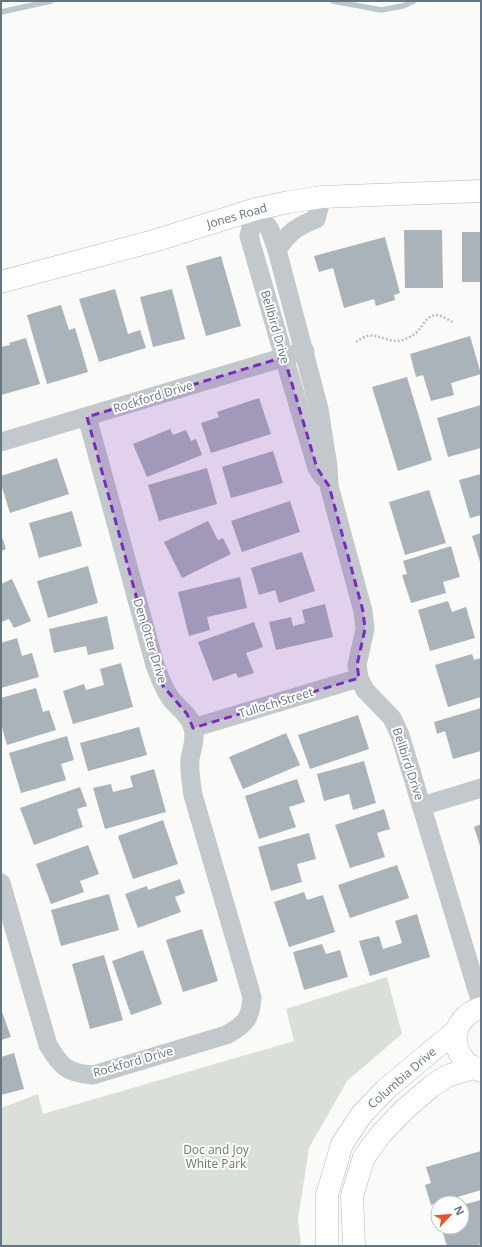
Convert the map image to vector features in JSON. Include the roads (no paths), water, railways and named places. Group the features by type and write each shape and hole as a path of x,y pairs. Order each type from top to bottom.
{"street":[{"name":"Jones Road","path":"1,282 157,240 256,209 289,202 322,197 481,191"},
{"path":"277,250 283,240 297,227 316,219 322,197"},
{"name":"Bellbird Drive","path":"256,209 270,230 277,250 319,409 328,466 329,486 363,611 365,629 357,665 359,678 365,690 392,718 400,735 481,1003"},
{"name":"Bellbird Drive","path":"256,209 249,236 317,468 329,486"},
{"name":"Rockford Drive","path":"1,442 304,351"},
{"name":"Den Otter Drive","path":"87,417 155,665 163,686 172,700 186,714 193,728"},
{"name":"Tulloch Street","path":"193,728 359,678"},
{"name":"Rockford Drive","path":"1,884 48,1045 56,1059 65,1068 80,1074 93,1075 226,1034 237,1029 247,1019 251,1009 252,997 193,795 189,775 190,758 195,740 193,728"},
{"path":"422,806 481,788"},
{"name":"Columbia Drive","path":"327,1246 327,1195 342,1144 362,1114 386,1089 457,1030 466,1015 481,1008"},
{"path":"457,1030 457,1048 460,1056 466,1063 477,1069"},
{"name":"Columbia Drive","path":"354,1246 352,1196 364,1157 381,1134 405,1108 432,1086 447,1076 477,1069"}],"waterway":[{"path":"1,12 51,1"},
{"path":"333,1 381,10 403,6 414,1"}],"park label":[{"name":"Doc and Joy White Park","path":"216,1157"}]}
